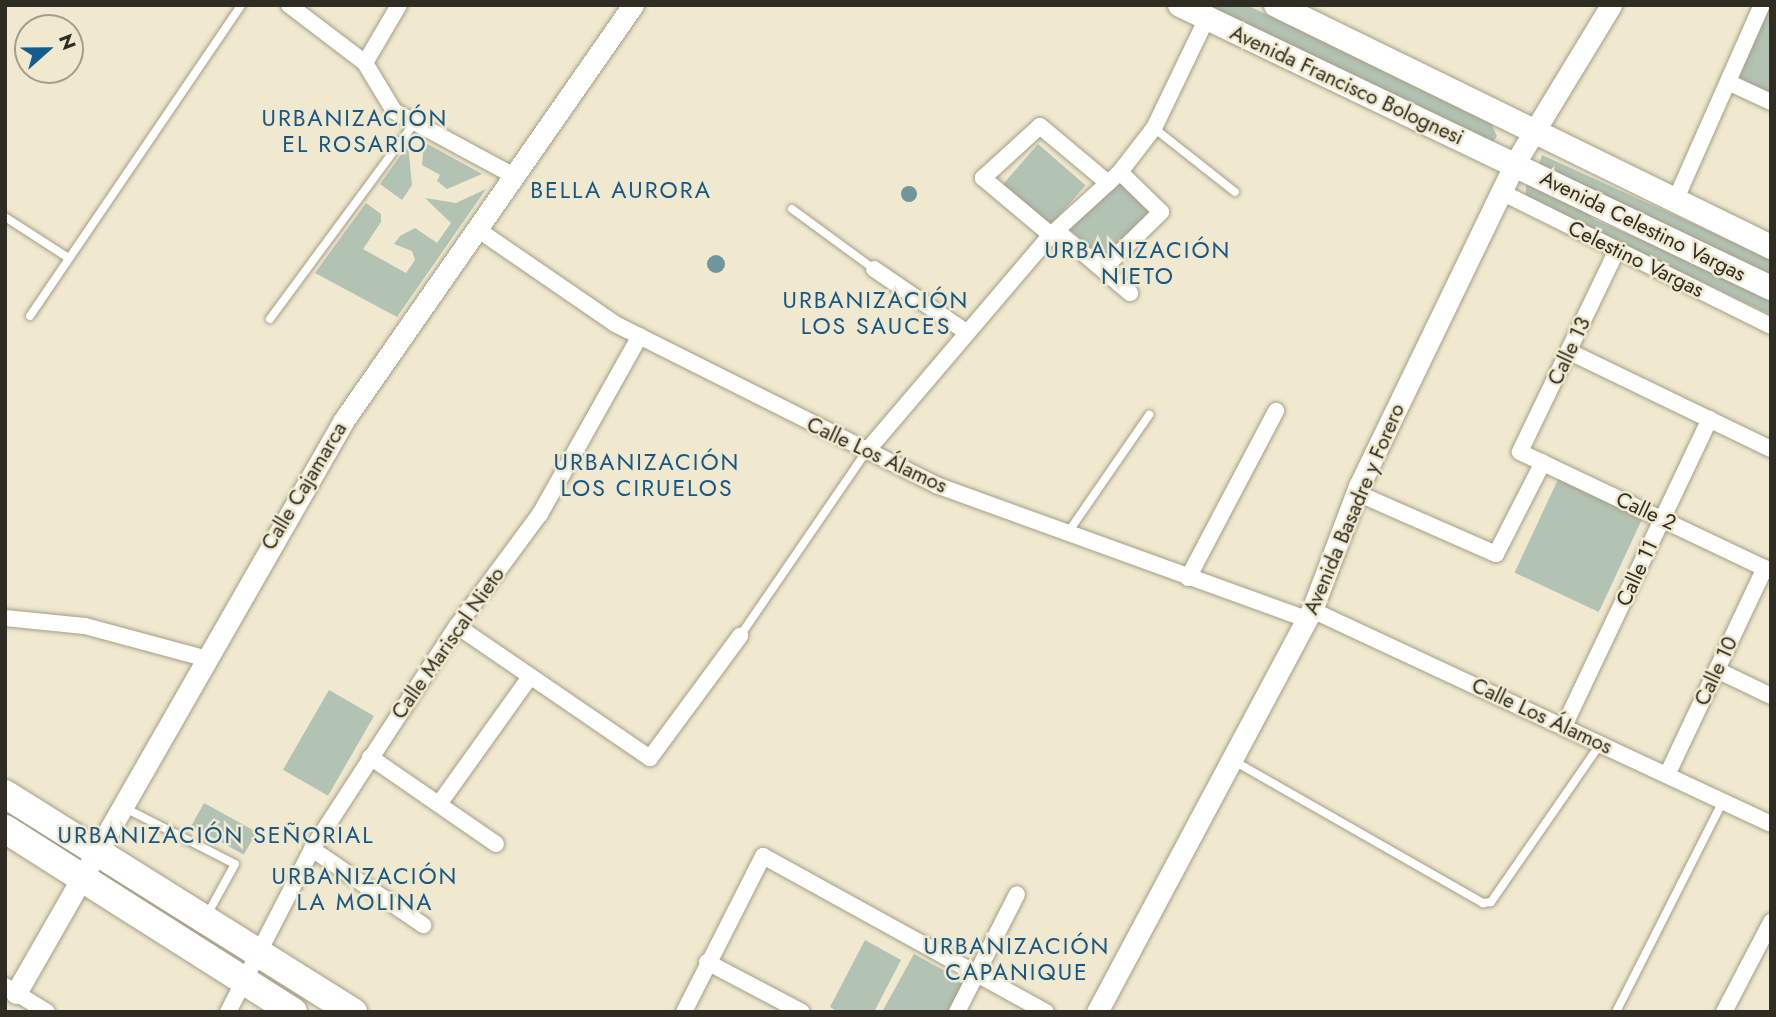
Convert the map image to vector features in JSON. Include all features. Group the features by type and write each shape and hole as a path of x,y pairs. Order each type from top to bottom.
{"highway":[{"path":"5,794 353,1012"},
{"path":"5,829 293,1012"}],"main road":[{"name":"Avenida Francisco Bolognesi","path":"1180,5 1515,163"},
{"name":"Avenida Francisco Bolognesi","path":"1276,5 1533,132"},
{"name":"Avenida Celestino Vargas","path":"1533,132 1771,247"},
{"name":"Avenida Celestino Vargas","path":"1515,163 1771,288"}],"street":[{"path":"289,5 365,63 383,101 414,124 514,176"},
{"path":"365,63 399,5"},
{"name":"Calle Cajamarca","path":"11,989 86,879 204,658 344,420 633,5"},
{"name":"Avenida Basadre y Forero","path":"1097,1012 1234,761 1309,615 1357,493 1515,163 1611,5"},
{"path":"1675,201 1762,5"},
{"path":"866,452 965,331 1054,233 1114,178 1154,128 1207,18"},
{"path":"1728,82 1771,102"},
{"path":"1104,268 1161,212 1040,126 983,178 1104,268 1130,293"},
{"name":"Celestino Vargas","path":"1501,192 1771,326"},
{"name":"Calle Los Álamos","path":"477,229 640,336 866,452 1066,535 1188,578 1309,615 1564,726 1771,824"},
{"name":"Calle 13","path":"1520,452 1617,250"},
{"path":"874,270 965,331"},
{"name":"Calle Mariscal Nieto","path":"228,1012 245,982 256,950 312,849 457,625 540,514 640,336"},
{"path":"1570,352 1771,449"},
{"path":"1188,578 1276,411"},
{"name":"Calle 11","path":"1564,726 1710,419"},
{"name":"Calle 2","path":"1520,452 1768,570"},
{"path":"1357,493 1496,554 1543,462"},
{"name":"Calle 10","path":"1667,775 1768,570"},
{"path":"5,618 85,626 204,658"},
{"path":"457,625 650,758 740,636"},
{"path":"1717,670 1771,696"},
{"path":"439,804 530,677"},
{"path":"370,757 496,844"},
{"path":"312,849 423,925"},
{"path":"684,1012 763,856 1046,1012"},
{"path":"957,1012 1017,894"},
{"path":"1724,1012 1771,922"},
{"path":"707,962 802,1012"},
{"path":"11,989 47,1012"}],"lane":[{"path":"30,316 67,257 240,5"},
{"path":"270,319 414,124"},
{"path":"1154,128 1236,192"},
{"path":"792,209 874,270"},
{"path":"5,217 67,257"},
{"path":"1066,535 1149,415"},
{"path":"740,636 866,452"},
{"path":"1234,761 1483,903 1492,902 1601,743"},
{"path":"1616,1012 1723,801"},
{"path":"125,808 235,864 205,919"}],"green space":[{"path":"1202,5 1247,5 1491,123 1497,136 1493,142"},
{"path":"1765,5 1771,5 1771,96 1731,80"},
{"path":"424,142 482,174 447,189 437,181 440,175 422,165"},
{"path":"1038,144 1086,185 1050,226 1003,185"},
{"path":"408,145 412,185 402,200 380,184"},
{"path":"1542,155 1771,259 1771,281 1539,165"},
{"path":"1527,181 1563,194 1595,220 1771,295 1771,315 1525,197"},
{"path":"1118,182 1154,210 1106,261 1069,229"},
{"path":"486,189 397,317 315,273 366,203 381,214 381,222 363,249 406,273 415,260 412,251 394,244 400,236 415,228 437,243 451,223 425,198 456,203"},
{"path":"1561,473 1645,512 1599,612 1515,573"},
{"path":"329,690 374,716 328,796 283,770"},
{"path":"204,803 256,832 244,855 191,826"},
{"path":"865,940 901,960 874,1012 838,1012 830,1007"},
{"path":"914,954 965,982 948,1012 882,1012"}],"water":[{"path":"909,186 915,188 915,200 909,202 903,200 901,194 903,188"},
{"path":"716,255 722,258 725,264 722,270 716,273 710,270 707,264 710,258"}],"district":[{"name":"URBANIZACIÓN EL ROSARIO","path":"355,131"},
{"name":"BELLA AURORA","path":"621,190"},
{"name":"URBANIZACIÓN NIETO","path":"1138,263"},
{"name":"URBANIZACIÓN LOS SAUCES","path":"876,313"},
{"name":"URBANIZACIÓN LOS CIRUELOS","path":"647,475"},
{"name":"URBANIZACIÓN SEÑORIAL","path":"216,835"},
{"name":"URBANIZACIÓN LA MOLINA","path":"365,889"},
{"name":"URBANIZACIÓN CAPANIQUE","path":"1017,959"}]}
